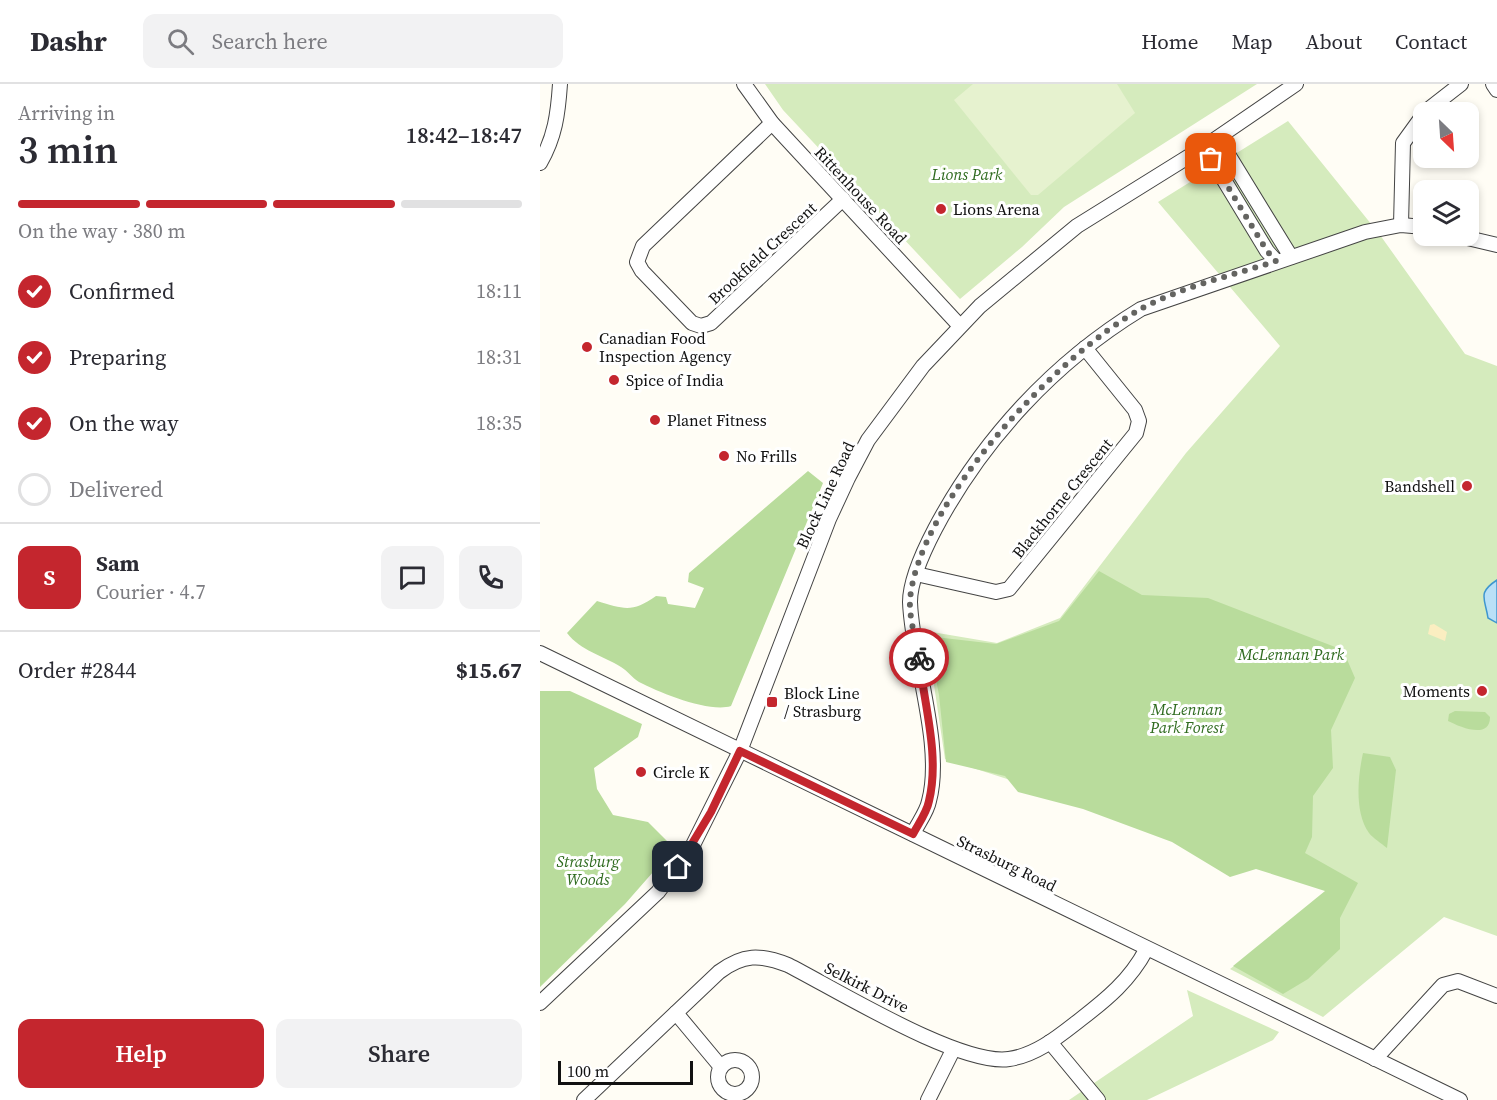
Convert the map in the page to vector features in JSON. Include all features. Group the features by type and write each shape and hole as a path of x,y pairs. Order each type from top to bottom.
{"street":[{"path":"540,163 554,137 558,118 560,84"},
{"name":"Rittenhouse Road","path":"744,84 772,123 959,324"},
{"name":"Block Line Road","path":"540,1003 630,920 668,880 711,812 740,751 829,519 848,478 868,440 923,366 959,324 1077,226 1218,138 1296,84"},
{"path":"1438,102 1461,84"},
{"path":"1493,84 1497,90"},
{"name":"Brookfield Crescent","path":"772,123 643,246 637,261 642,271 692,323 701,326 711,323 843,199"},
{"path":"1401,225 1403,142 1413,128"},
{"path":"1218,138 1291,257"},
{"path":"1204,147 1267,251 1276,261"},
{"path":"913,834 929,803 933,782 932,752 910,601 916,574 943,514 976,462 1038,391 1085,348 1112,327 1141,309 1365,232 1401,225 1413,226"},
{"path":"1479,241 1497,245"},
{"name":"Blackhorne Crescent","path":"916,574 996,592 1009,589 1136,433 1139,421 1135,410 1085,348"},
{"name":"Strasburg Road","path":"540,653 1146,950 1460,1100"},
{"name":"Selkirk Drive","path":"587,1099 731,963 754,956 768,957 953,1050 991,1060 1010,1059 1030,1054 1050,1042 1118,990 1146,950"},
{"path":"1375,1059 1443,985 1458,981 1497,996"},
{"path":"676,1013 722,1067"},
{"path":"1050,1042 1098,1100"},
{"path":"927,1100 953,1050"}],"green space":[{"name":"Lions Park","path":"765,84 1257,84 1064,207 1022,247 960,299 783,110"},
{"path":"973,84 1117,84 1135,113 1038,195 1031,195 954,100"},
{"name":"McLennan Park","path":"1288,121 1380,235 1465,354 1497,366 1497,936 1444,917 1323,1017 1230,969 1334,890 1274,865 945,759 926,631 997,643 1060,618 1186,453 1280,346 1158,202"},
{"path":"808,471 823,483 731,706 711,707 698,704 648,686 626,670 579,644 567,633 597,601 628,608 640,605 656,596 666,597 668,604 695,608 704,588 688,582 689,573"},
{"name":"McLennan Park Forest","path":"1099,571 1142,595 1208,598 1343,650 1355,678 1331,730 1333,768 1313,796 1312,837 1305,853 1358,883 1340,918 1340,949 1308,979 1283,994 1233,966 1325,891 1256,869 1230,877 1172,842 1083,809 1018,792 1005,776 946,762 939,695 929,642 935,637 996,644 1059,621"},
{"name":"Strasburg Woods","path":"540,691 570,691 642,724 638,737 594,768 597,789 613,815 648,822 668,842 668,855 625,904 540,987"},
{"path":"1455,711 1485,712 1490,717 1489,724 1480,730 1460,726 1448,721 1449,714"},
{"path":"1363,753 1390,757 1396,770 1387,848 1369,833 1361,815 1358,794"},
{"path":"1187,990 1279,1032 1273,1040 1147,1100 1069,1100 1193,1016"}],"sand":[{"path":"1434,624 1447,632 1445,641 1428,634 1430,625"}],"water":[{"path":"1497,580 1497,623 1488,618 1484,596 1487,589"}],"way so far":[{"path":"919,658 910,601 916,574 943,514 976,462 1012,417 1085,348 1112,327 1141,309 1175,295 1276,261 1267,251 1211,159"}],"place":[{"name":"Lions Arena","path":"941,209"},
{"name":"Canadian Food Inspection Agency","path":"587,347"},
{"name":"Spice of India","path":"614,380"},
{"name":"Planet Fitness","path":"655,420"},
{"name":"No Frills","path":"724,456"},
{"name":"Bandshell","path":"1467,486"},
{"name":"Moments","path":"1482,691"},
{"name":"Block Line / Strasburg","path":"772,702"},
{"name":"Circle K","path":"641,772"}],"route":[{"path":"678,867 711,812 740,751 913,834 929,803 933,782 932,752 919,658"}]}
